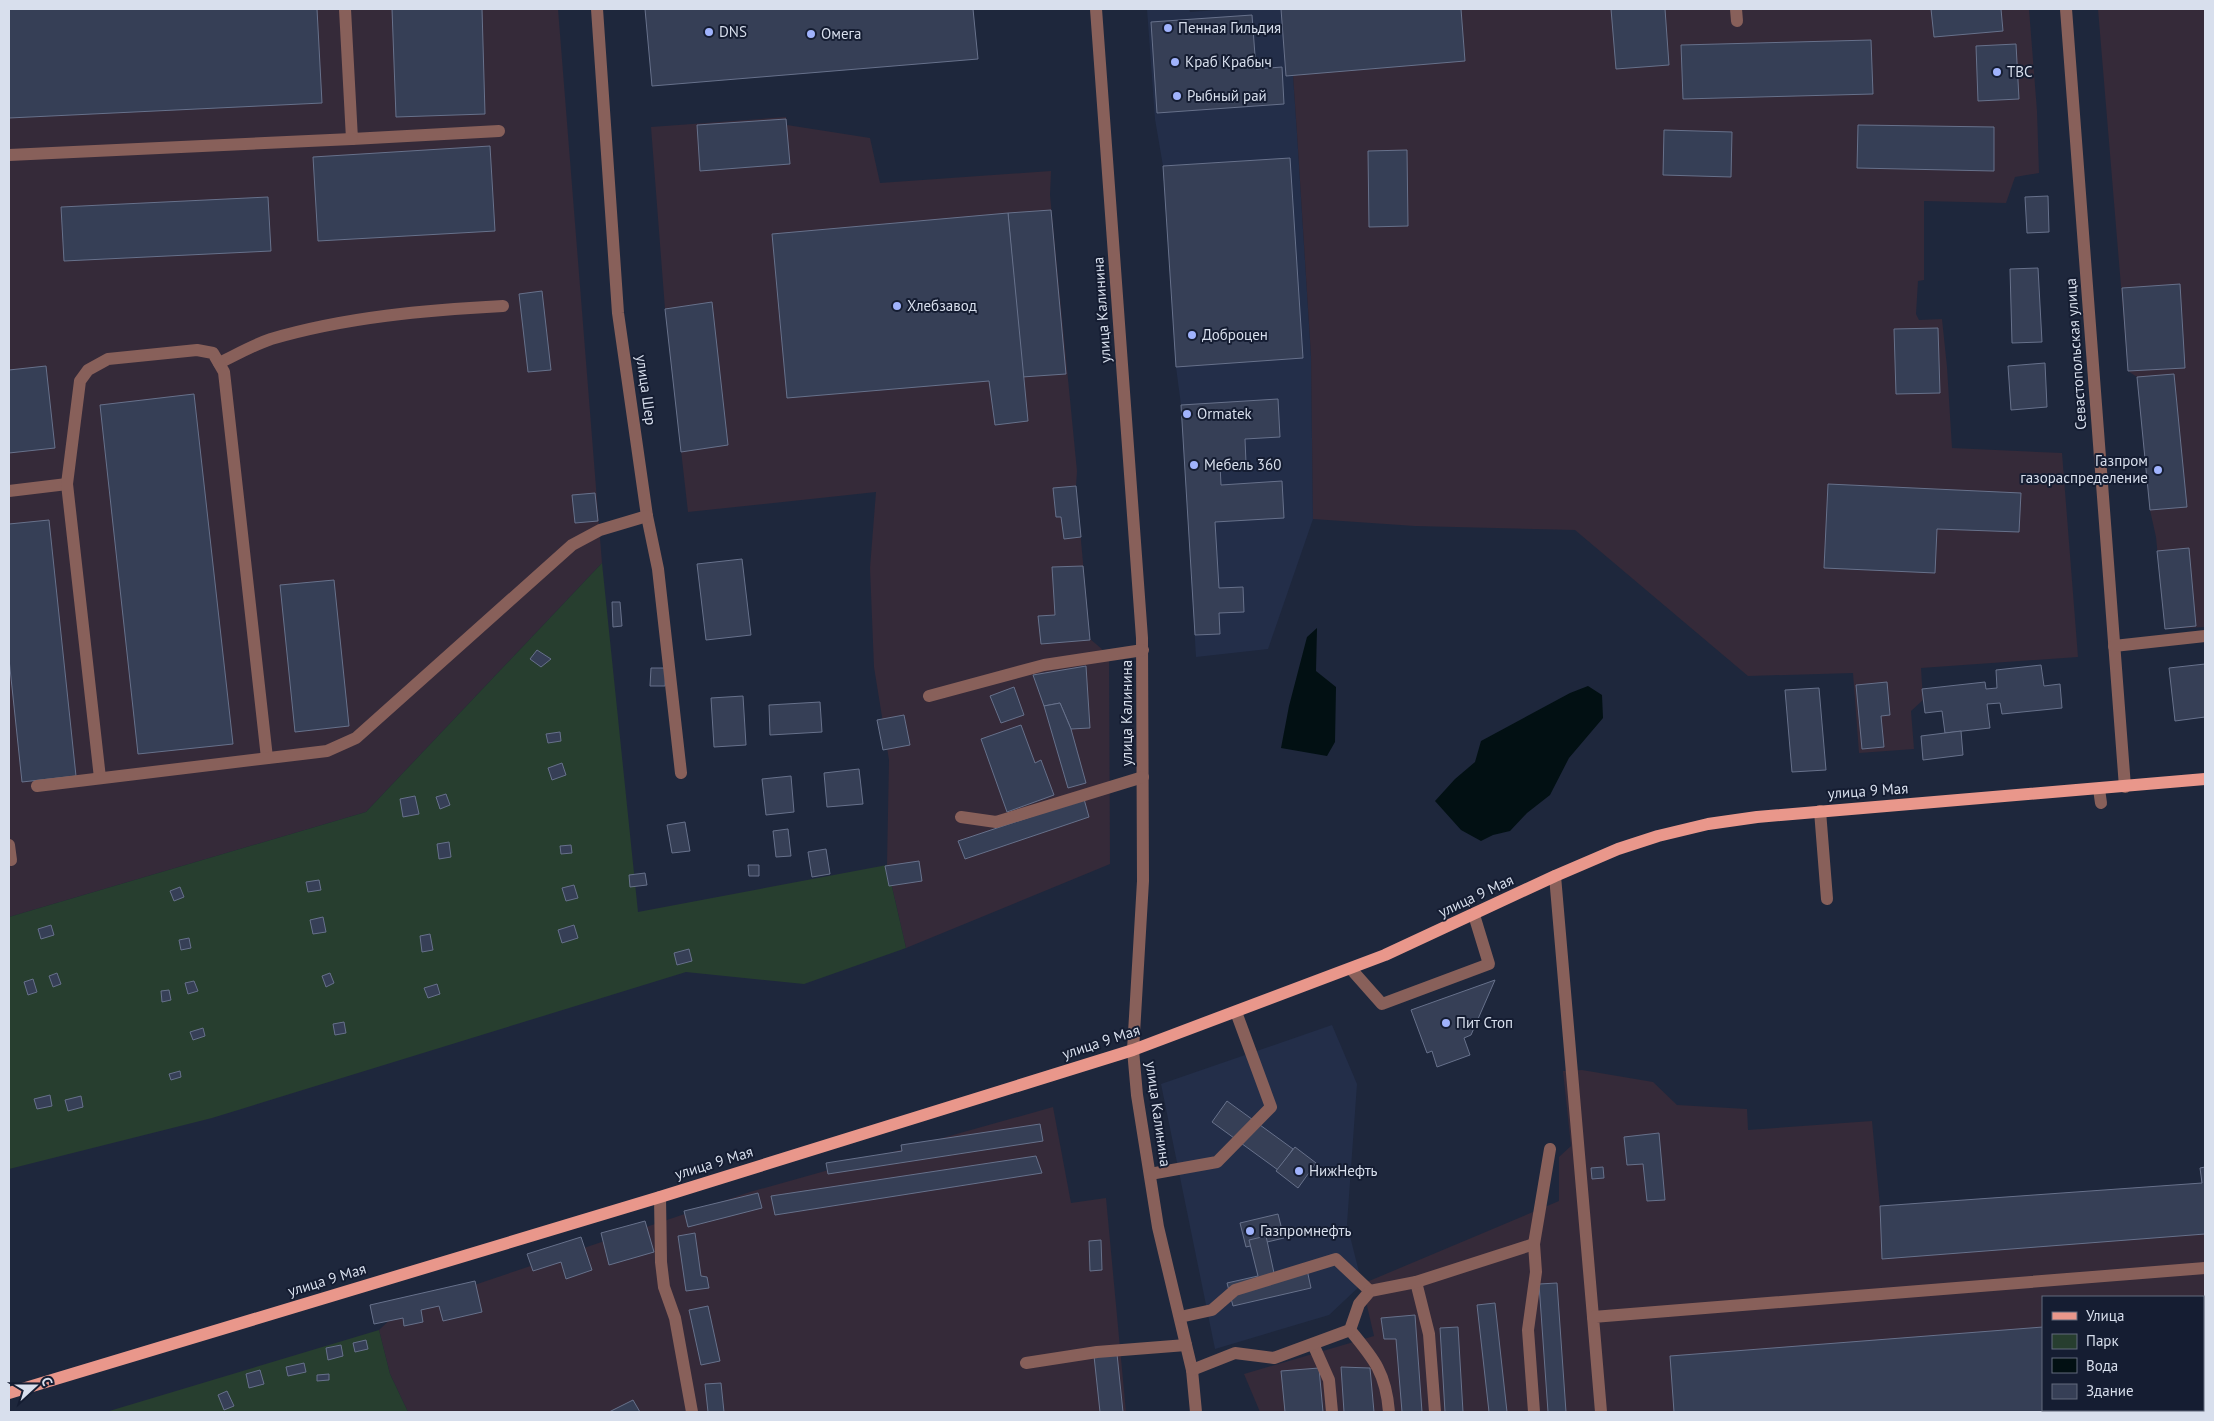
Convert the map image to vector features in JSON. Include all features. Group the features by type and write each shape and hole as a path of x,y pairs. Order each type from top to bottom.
{"main road":[{"name":"улица 9 Мая","path":"9,1392 660,1197 1133,1050 1351,969 1474,915 1555,876 1658,836 1708,824 1820,811 2205,779"}],"street":[{"path":"345,9 352,139"},
{"name":"улица Шер","path":"597,9 618,314 647,516 658,569 681,773"},
{"name":"улица Калинина","path":"1096,9 1143,650 1144,881 1133,1050 1137,1095 1158,1227 1192,1370 1196,1412"},
{"name":"Севастопольская улица","path":"2066,9 2125,787"},
{"path":"9,155 499,131"},
{"path":"219,363 269,340 315,328 438,309 503,306"},
{"path":"100,778 67,484 80,381 88,370 108,359 197,350 213,353 224,372 267,758"},
{"path":"9,490 67,484"},
{"path":"37,786 327,751 356,738 572,545 600,530 647,516"},
{"path":"2114,646 2205,636"},
{"path":"929,696 1044,665 1143,650"},
{"path":"961,817 996,822 1143,777"},
{"path":"2099,789 2101,803"},
{"path":"1820,811 1827,900"},
{"path":"9,845 11,860"},
{"path":"1555,876 1600,1412"},
{"path":"1351,969 1382,1004 1490,964 1474,915"},
{"path":"1150,1174 1217,1162 1271,1107 1236,1012"},
{"path":"1534,1412 1528,1330 1536,1272 1534,1244 1550,1149"},
{"path":"660,1197 661,1262 664,1287 675,1318 692,1412"},
{"path":"1350,1330 1359,1304 1370,1291 1416,1282 1534,1244"},
{"path":"1180,1317 1212,1310 1235,1290 1336,1259 1370,1291"},
{"path":"1593,1317 2205,1268"},
{"path":"1416,1282 1429,1334 1435,1412"},
{"path":"1192,1370 1235,1353 1274,1358 1350,1330"},
{"path":"1350,1330 1376,1361 1388,1394 1389,1412"},
{"path":"1313,1344 1329,1380 1332,1412"},
{"path":"1026,1363 1097,1352 1186,1345"}],"shaded area":[{"path":"9,9 558,9 602,563 366,812 9,917"},
{"path":"1147,9 1189,9 1190,12 1228,9 1281,9 1286,75 1293,75 1311,356 1313,519 1268,649 1196,657 1181,405 1176,367 1163,166 1155,119"},
{"path":"1281,9 2029,9 2037,111 2039,173 2015,177 2006,203 1924,201 1924,280 1918,281 1916,314 1919,320 1942,319 1952,448 2062,453 2078,657 1921,668 1923,700 1911,711 1914,749 1859,753 1853,673 1748,676 1575,530 1415,526 1313,519 1311,356 1293,75 1286,76"},
{"path":"2098,9 2205,9 2205,627 2165,629 2156,537 2150,510 2137,377 2128,371"},
{"path":"786,117 787,125 870,138 880,183 1051,171 1050,195 1077,471 1076,486 1090,639 1109,655 1110,864 906,948 887,865 889,760 874,667 870,568 876,492 688,512 665,309 651,127"},
{"path":"1332,1025 1357,1084 1347,1224 1362,1284 1329,1315 1215,1349 1161,1084"},
{"path":"1582,1070 1653,1082 1677,1105 1747,1109 1748,1130 1872,1121 1880,1206 2202,1183 2200,1168 2205,1167 2205,1412 1260,1412 1244,1374 1374,1336 1362,1284 1559,1201 1559,1157 1571,1146 1563,1071"},
{"path":"1053,1107 1071,1203 1106,1198 1126,1412 408,1412 390,1374 379,1330 400,1310 750,1192"}],"green space":[{"path":"602,563 638,912 887,865 906,948 804,984 686,972 212,1118 9,1169 9,917 366,812"},
{"path":"379,1330 390,1374 408,1412 106,1412"}],"water":[{"path":"1317,628 1316,671 1336,687 1335,742 1327,756 1281,748 1289,706 1307,637"},
{"path":"1588,686 1602,695 1603,718 1569,758 1550,795 1527,813 1510,831 1493,835 1481,841 1461,830 1435,801 1455,779 1475,762 1481,741 1570,693"}],"building":[{"path":"9,9 317,9 322,103 9,118"},
{"path":"392,9 482,9 485,114 396,117"},
{"name":"Омега","path":"645,9 973,9 978,59 652,86"},
{"path":"1281,9 1461,9 1465,61 1286,76"},
{"path":"1611,9 1665,9 1669,65 1616,69"},
{"path":"1931,9 2001,9 2003,31 1934,37"},
{"path":"1252,15 1256,69 1282,67 1284,104 1157,113 1151,22"},
{"path":"1871,40 1873,94 1683,99 1681,45"},
{"name":"ТВС","path":"2016,44 2019,99 1978,101 1976,46"},
{"path":"786,119 790,164 700,171 697,125"},
{"path":"1858,125 1994,127 1994,171 1857,168"},
{"path":"1664,130 1732,132 1731,177 1663,175"},
{"path":"490,146 495,231 318,241 313,157"},
{"path":"1407,150 1408,226 1369,227 1368,151"},
{"path":"1290,158 1303,358 1176,367 1163,166"},
{"path":"2048,196 2049,232 2027,233 2025,197"},
{"path":"268,197 271,251 64,261 61,207"},
{"path":"1051,210 1066,374 1022,377 1008,213"},
{"name":"Хлебзавод","path":"1008,213 1028,421 995,425 989,381 787,398 772,234"},
{"path":"2038,268 2042,342 2012,343 2010,269"},
{"path":"2180,284 2185,368 2128,371 2122,288"},
{"path":"542,291 551,370 528,372 519,294"},
{"path":"712,302 728,445 681,452 665,309"},
{"path":"1938,328 1940,393 1896,394 1894,329"},
{"path":"2045,363 2047,407 2011,410 2008,366"},
{"path":"46,366 55,448 9,453 9,370"},
{"path":"2174,374 2187,507 2150,510 2137,377"},
{"path":"194,394 233,744 138,754 100,405"},
{"path":"1278,399 1280,437 1245,439 1246,463 1220,465 1221,485 1282,481 1284,518 1215,522 1219,588 1243,587 1244,612 1219,613 1220,634 1195,635 1181,405"},
{"path":"1828,484 2021,493 2019,532 1937,529 1935,573 1824,568"},
{"path":"1076,486 1081,537 1064,539 1061,517 1056,517 1053,488"},
{"path":"595,493 598,521 575,523 572,495"},
{"path":"49,520 76,776 22,782 9,659 9,524"},
{"path":"2189,548 2196,626 2165,629 2157,551"},
{"path":"742,559 751,635 706,640 697,564"},
{"path":"1083,566 1090,640 1041,644 1038,616 1055,615 1052,567"},
{"path":"334,580 349,726 295,732 280,585"},
{"path":"612,602 620,602 622,626 613,627"},
{"path":"537,650 551,659 541,667 530,659"},
{"path":"2205,664 2205,717 2175,721 2169,668"},
{"path":"2041,665 2044,686 2060,684 2062,708 2002,714 2000,703 1987,704 1990,728 1945,733 1942,711 1925,713 1922,689 1985,682 1986,689 1997,688 1996,670"},
{"path":"1086,666 1090,728 1071,729 1060,703 1044,706 1033,675"},
{"path":"651,668 666,668 665,686 650,686"},
{"path":"1887,682 1890,715 1881,716 1884,747 1862,749 1856,685"},
{"path":"1014,687 1024,715 1001,723 990,696"},
{"path":"1819,688 1826,770 1792,772 1785,690"},
{"path":"743,696 746,745 714,747 711,698"},
{"path":"820,702 822,732 770,735 769,705"},
{"path":"1060,703 1071,729 1086,783 1068,788 1044,706"},
{"path":"904,715 910,745 883,750 877,720"},
{"path":"1021,725 1035,763 1041,760 1054,795 1007,812 981,739"},
{"path":"1961,731 1963,755 1923,760 1921,736"},
{"path":"560,732 561,741 548,743 546,734"},
{"path":"562,763 566,775 552,780 548,768"},
{"path":"859,769 863,804 827,807 824,773"},
{"path":"791,776 794,812 766,815 762,779"},
{"path":"446,794 450,805 440,809 436,797"},
{"path":"415,796 419,814 403,817 400,799"},
{"path":"1084,799 1089,817 965,859 958,841"},
{"path":"685,822 690,851 672,853 667,825"},
{"path":"788,829 791,856 776,857 773,831"},
{"path":"449,842 451,857 439,859 437,844"},
{"path":"571,845 572,853 561,854 560,846"},
{"path":"826,849 830,874 812,877 808,852"},
{"path":"919,861 922,881 889,886 885,866"},
{"path":"748,865 759,865 759,876 749,876"},
{"path":"645,873 647,885 630,887 629,875"},
{"path":"319,880 321,890 308,892 306,882"},
{"path":"574,885 578,898 566,901 562,888"},
{"path":"180,887 184,897 174,901 170,891"},
{"path":"323,917 326,932 313,934 310,920"},
{"path":"51,925 54,935 41,939 38,929"},
{"path":"574,925 578,938 562,943 558,930"},
{"path":"430,934 433,950 422,952 420,936"},
{"path":"189,938 191,948 181,950 179,940"},
{"path":"689,949 692,961 677,965 674,953"},
{"path":"57,973 61,984 53,987 49,976"},
{"path":"330,973 334,983 326,987 322,976"},
{"path":"33,979 37,992 28,995 24,982"},
{"name":"Пит Стоп","path":"1495,980 1471,1035 1464,1038 1470,1055 1437,1067 1432,1051 1427,1053 1411,1010"},
{"path":"194,981 198,991 188,994 185,983"},
{"path":"437,984 440,994 428,998 424,988"},
{"path":"169,990 171,1000 162,1002 161,991"},
{"path":"344,1022 346,1033 335,1035 333,1024"},
{"path":"203,1028 205,1036 193,1040 190,1032"},
{"path":"180,1071 181,1077 171,1080 169,1074"},
{"path":"50,1095 52,1106 37,1109 34,1099"},
{"path":"81,1096 83,1107 68,1111 65,1100"},
{"path":"1227,1101 1293,1149 1278,1170 1212,1122"},
{"path":"1040,1124 1043,1141 828,1174 826,1163 902,1151 901,1145"},
{"path":"1659,1133 1665,1200 1647,1201 1643,1164 1627,1165 1624,1137"},
{"path":"1295,1147 1316,1163 1298,1188 1276,1171"},
{"path":"1036,1156 1042,1173 775,1215 771,1196"},
{"path":"1603,1167 1604,1178 1592,1179 1591,1168"},
{"path":"2205,1167 2205,1234 1882,1259 1880,1206 2202,1183 2200,1168"},
{"path":"758,1193 762,1208 688,1227 684,1211"},
{"path":"1278,1214 1284,1238 1246,1247 1240,1223"},
{"path":"645,1221 654,1252 609,1265 601,1233"},
{"path":"695,1233 701,1276 707,1277 709,1288 686,1291 678,1236"},
{"path":"1266,1236 1274,1273 1306,1265 1311,1288 1233,1306 1227,1283 1258,1276 1249,1240"},
{"path":"581,1237 592,1270 566,1279 561,1262 533,1271 527,1254"},
{"path":"1101,1240 1102,1270 1090,1271 1089,1241"},
{"path":"475,1281 482,1312 443,1321 439,1306 421,1310 423,1322 404,1326 403,1318 374,1324 370,1305"},
{"path":"1557,1283 1566,1412 1548,1412 1539,1284"},
{"path":"1495,1303 1507,1412 1489,1412 1477,1305"},
{"path":"708,1306 720,1361 701,1365 689,1310"},
{"path":"1415,1315 1422,1412 1402,1412 1396,1339 1384,1339 1381,1318"},
{"path":"1458,1327 1463,1412 1445,1412 1440,1328"},
{"path":"2042,1327 2042,1411 2200,1412 1674,1412 1670,1356"},
{"path":"366,1340 368,1349 355,1352 353,1343"},
{"path":"341,1345 343,1356 328,1360 326,1348"},
{"path":"1117,1354 1123,1412 1100,1412 1094,1356"},
{"path":"304,1363 306,1372 288,1376 286,1367"},
{"path":"1341,1367 1370,1368 1374,1412 1344,1412"},
{"path":"1319,1368 1323,1412 1285,1412 1281,1371"},
{"path":"260,1370 264,1384 249,1388 246,1374"},
{"path":"329,1374 329,1380 317,1381 317,1375"},
{"path":"721,1383 724,1412 708,1412 705,1384"},
{"path":"227,1391 234,1406 224,1410 218,1395"},
{"path":"633,1400 640,1412 609,1412"}],"place":[{"name":"Пенная Гильдия","path":"1168,28"},
{"name":"DNS","path":"709,32"},
{"name":"Омега","path":"811,34"},
{"name":"Краб Крабыч","path":"1175,62"},
{"name":"ТВС","path":"1997,72"},
{"name":"Рыбный рай","path":"1177,96"},
{"name":"Хлебзавод","path":"897,306"},
{"name":"Доброцен","path":"1192,335"},
{"name":"Ormatek","path":"1187,414"},
{"name":"Мебель 360","path":"1194,465"},
{"name":"Газпром газораспределение","path":"2158,470"},
{"name":"Пит Стоп","path":"1446,1023"},
{"name":"НижНефть","path":"1299,1171"},
{"name":"Газпромнефть","path":"1250,1231"}]}
